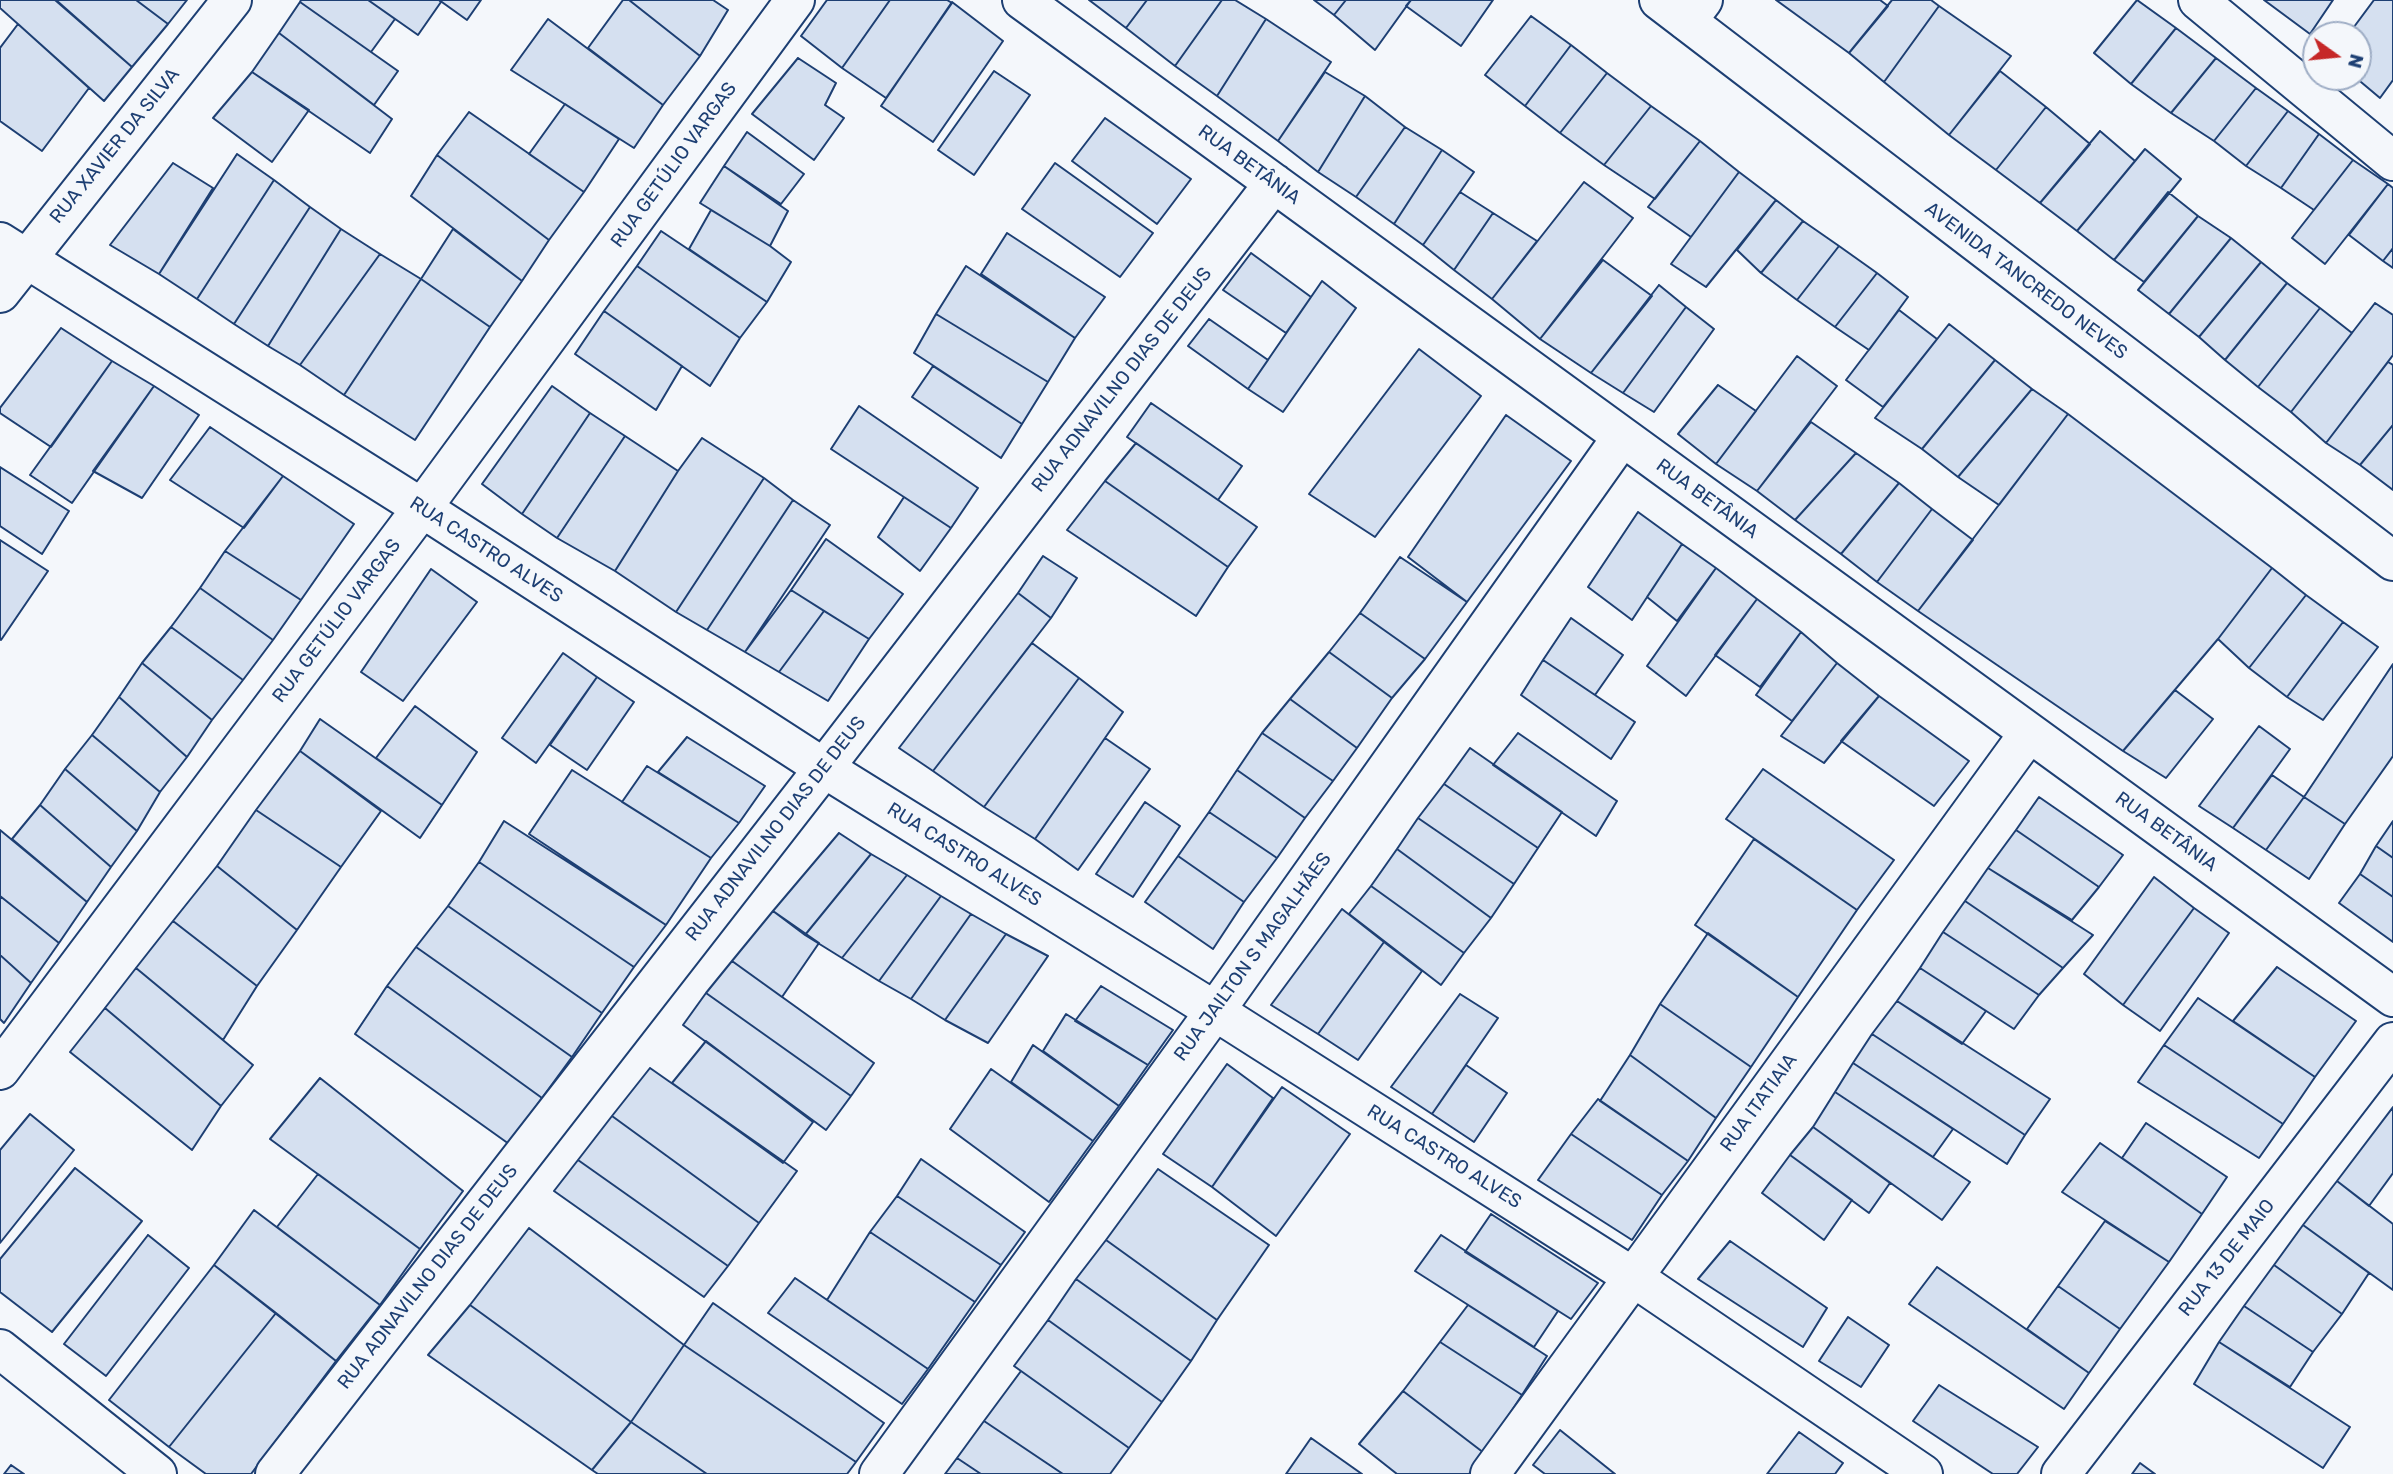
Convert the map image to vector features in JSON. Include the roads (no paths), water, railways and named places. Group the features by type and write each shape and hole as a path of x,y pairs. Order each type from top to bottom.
{"street":[{"name":"RUA XAVIER DA SILVA","path":"0,293 13,250 232,0"},
{"name":"RUA GETÚLIO VARGAS","path":"0,1070 422,508 795,0"},
{"name":"RUA BETÂNIA","path":"1022,0 2393,997"},
{"path":"2198,0 2393,161"},
{"name":"AVENIDA TANCREDO NEVES","path":"1683,7 2393,561"},
{"name":"RUA ADNAVILNO DIAS DE DEUS","path":"275,1474 824,768 1274,183"},
{"name":"RUA CASTRO ALVES","path":"13,250 422,508 824,768 1215,1011 1633,1277 1923,1474"},
{"name":"RUA JAILTON S MAGALHÃES","path":"879,1474 1215,1011 1622,437"},
{"name":"RUA ITATIAIA","path":"1490,1474 2029,733"},
{"name":"RUA 13 DE MAIO","path":"2061,1474 2393,1042"},
{"path":"0,1349 157,1474"}]}
